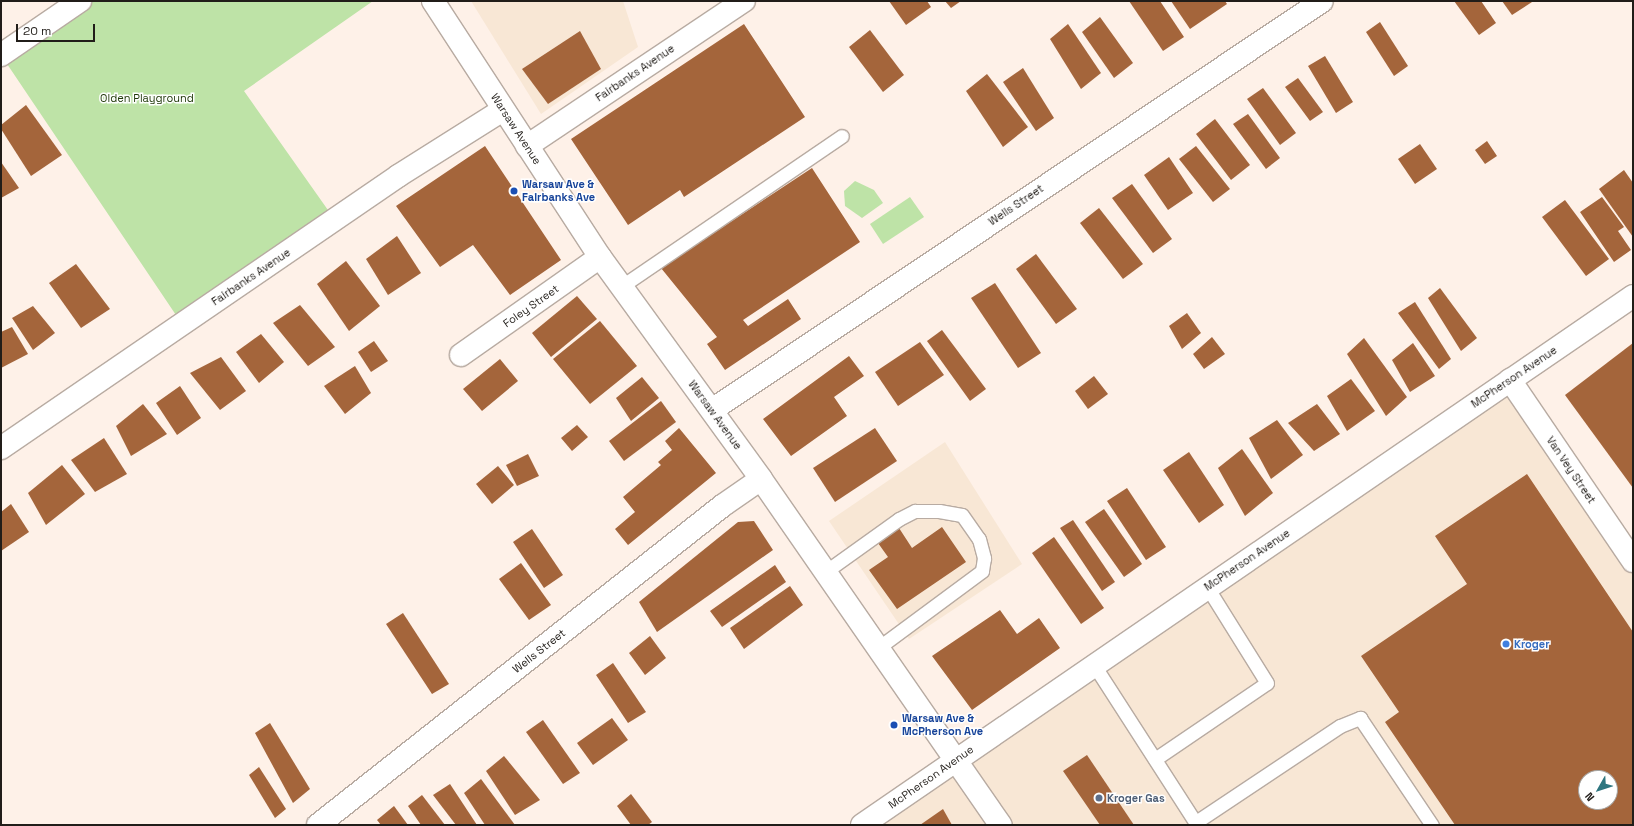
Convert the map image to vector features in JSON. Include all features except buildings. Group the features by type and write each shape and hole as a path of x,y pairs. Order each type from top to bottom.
{"street":[{"path":"1,55 80,1"},
{"name":"Warsaw Avenue","path":"433,1 600,257 712,410 1001,825"},
{"name":"Fairbanks Avenue","path":"527,146 744,1"},
{"name":"Wells Street","path":"712,410 1322,1"},
{"name":"Fairbanks Avenue","path":"1,448 398,176 504,110"},
{"name":"Foley Street","path":"461,355 600,257"},
{"name":"McPherson Avenue","path":"862,825 1633,296"},
{"name":"Van Vey Street","path":"1510,380 1633,561"},
{"name":"Wells Street","path":"318,825 722,506 760,479"}],"lane":[{"path":"622,286 842,136"},
{"path":"825,572 899,519 915,511 947,512 962,515 979,539 984,558 982,571 979,575 878,648"},
{"path":"1155,759 1267,683 1207,587"},
{"path":"1094,665 1197,823 1340,726 1360,718 1432,825"}],"shaded area":[{"path":"471,1 623,1 638,47 541,114"},
{"path":"1510,380 1633,561 1633,825 862,825"},
{"path":"945,442 1022,564 909,639 829,521"}],"green space":[{"name":"Olden Playground","path":"80,1 373,1 244,91 335,220 182,324 1,55"},
{"path":"855,181 874,190 883,203 862,218 845,206 844,191"},
{"path":"910,197 924,217 883,244 870,224"}],"place":[{"name":"Warsaw Ave & Fairbanks Ave","path":"514,191"},
{"name":"Kroger","path":"1506,644"},
{"name":"Warsaw Ave & McPherson Ave","path":"894,725"},
{"name":"Kroger Gas","path":"1099,798"}]}
